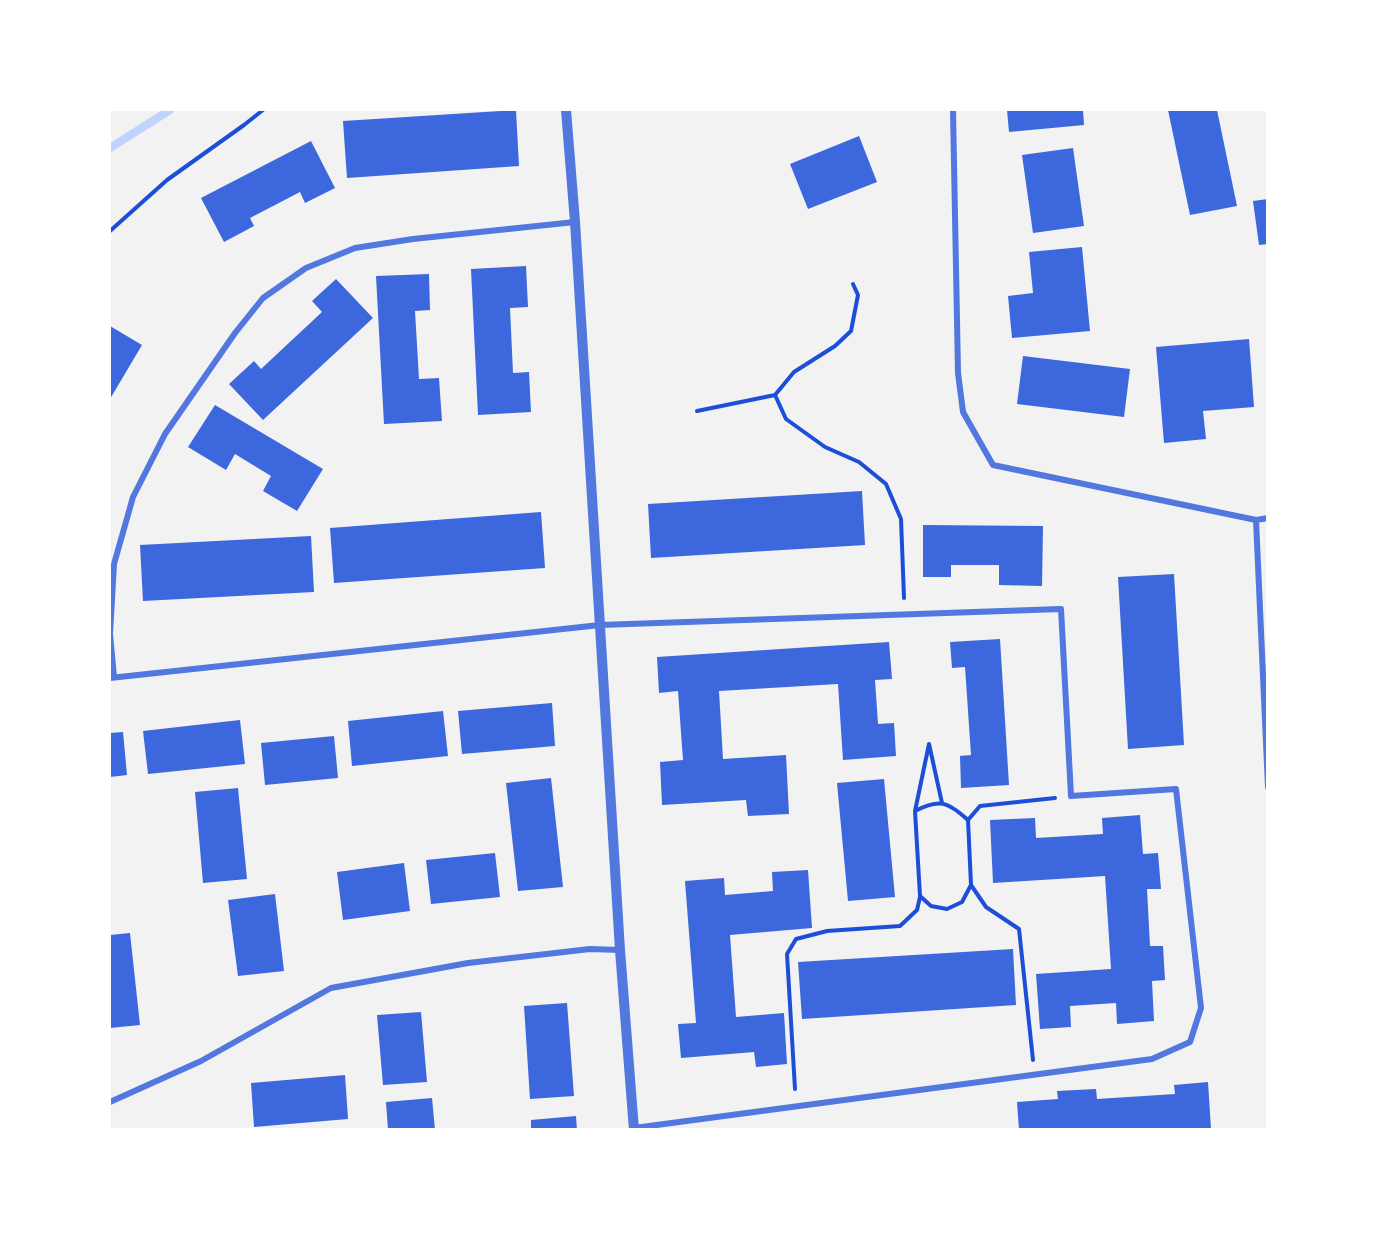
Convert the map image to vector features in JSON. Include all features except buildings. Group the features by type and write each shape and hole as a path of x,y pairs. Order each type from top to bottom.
{"street":[{"path":"566,110 575,222 600,625 620,950 634,1129 1152,1059 1190,1042 1201,1008 1176,789 1071,796 1061,609 600,625 112,677 110,634 114,564 133,497 165,434 235,333 263,298 306,268 355,248 413,239 575,222"},
{"path":"953,110 958,373 963,412 993,465 1256,520 1268,518"},
{"path":"1256,520 1268,787"},
{"path":"110,1102 201,1061 331,988 468,963 590,949 620,950"}],"path":[{"path":"110,231 168,180 263,110"},
{"path":"697,411 775,395 794,372 835,346 851,331 858,295 853,284"},
{"path":"775,395 786,419 825,447 859,462 886,484 901,519 905,614"},
{"path":"796,1106 787,954 796,939 826,931 900,926 917,910 920,896 915,811 929,744 942,803"},
{"path":"920,896 931,906 947,909 962,902 971,885 968,820 980,806 1071,796"},
{"path":"915,811 928,804 942,803 955,808 968,820"},
{"path":"971,885 986,907 1019,930 1035,1075"}],"waterway":[{"path":"110,148 170,110"}]}
